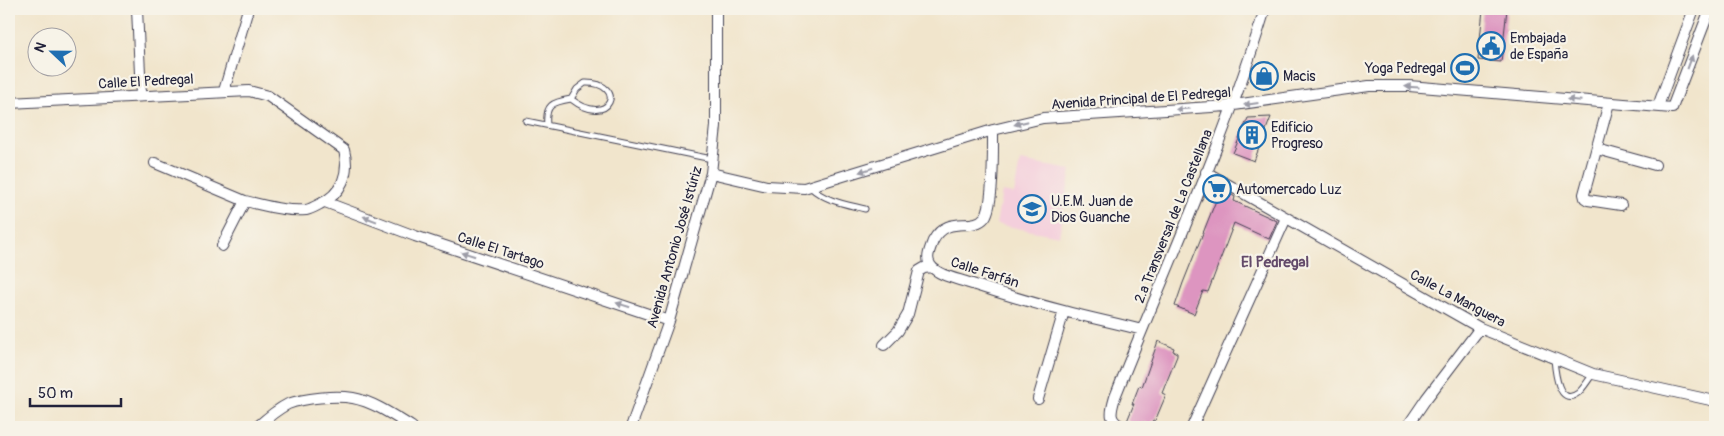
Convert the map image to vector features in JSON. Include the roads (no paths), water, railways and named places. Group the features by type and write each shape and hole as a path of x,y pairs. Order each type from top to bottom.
{"street":[{"path":"136,9 140,95"},
{"path":"156,163 245,202 281,208 307,210 325,202 337,193 345,177 347,162 344,150 268,96 248,90 224,91 248,9"},
{"name":"Avenida Antonio José Istúriz","path":"631,427 669,321 711,173 716,126 716,9"},
{"name":"2.ª Transversal de La Castellana","path":"1124,427 1116,424 1112,418 1112,409 1232,106 1265,9"},
{"path":"1658,106 1694,9"},
{"name":"Avenida Principal de El Pedregal","path":"711,173 767,186 794,188 810,186 993,130 1043,118 1232,106 1369,86 1409,86 1672,108 1710,9"},
{"name":"Calle El Pedregal","path":"9,103 224,91"},
{"path":"1609,103 1584,194 1588,200 1621,205"},
{"name":"Calle Farfán","path":"993,130 991,191 986,216 972,223 945,227 934,241 928,254 928,260 932,267 946,275 1064,311 1142,330"},
{"path":"1597,150 1655,165"},
{"name":"Calle La Manguera","path":"1206,172 1480,328 1593,374 1715,401"},
{"path":"222,246 245,202"},
{"name":"Calle El Tartago","path":"325,202 415,236 669,321"},
{"path":"1192,427 1286,218"},
{"path":"884,346 898,331 908,314 919,270 932,267"},
{"path":"1038,399 1064,311"},
{"path":"1406,427 1480,328"},
{"path":"257,427 271,414 289,404 314,398 336,397 353,398 366,402 412,427"}],"lane":[{"path":"547,125 546,115 550,106 556,102 570,99 577,89 585,83 601,85 610,92 611,98 608,105 602,110 586,109 570,99"},
{"path":"526,121 713,160"},
{"path":"810,186 818,194 826,198 865,209"},
{"path":"1554,359 1559,387 1564,394 1569,396 1576,394 1582,389 1593,374"}],"place":[{"name":"Embajada de España","path":"1491,46"},
{"name":"Yoga Pedregal","path":"1465,68"},
{"name":"Macis","path":"1264,76"},
{"name":"Edificio Progreso","path":"1252,135"},
{"name":"Automercado Luz","path":"1217,189"},
{"name":"U.E.M. Juan de Dios Guanche","path":"1032,209"}],"district":[{"name":"El Pedregal","path":"1275,262"}]}
